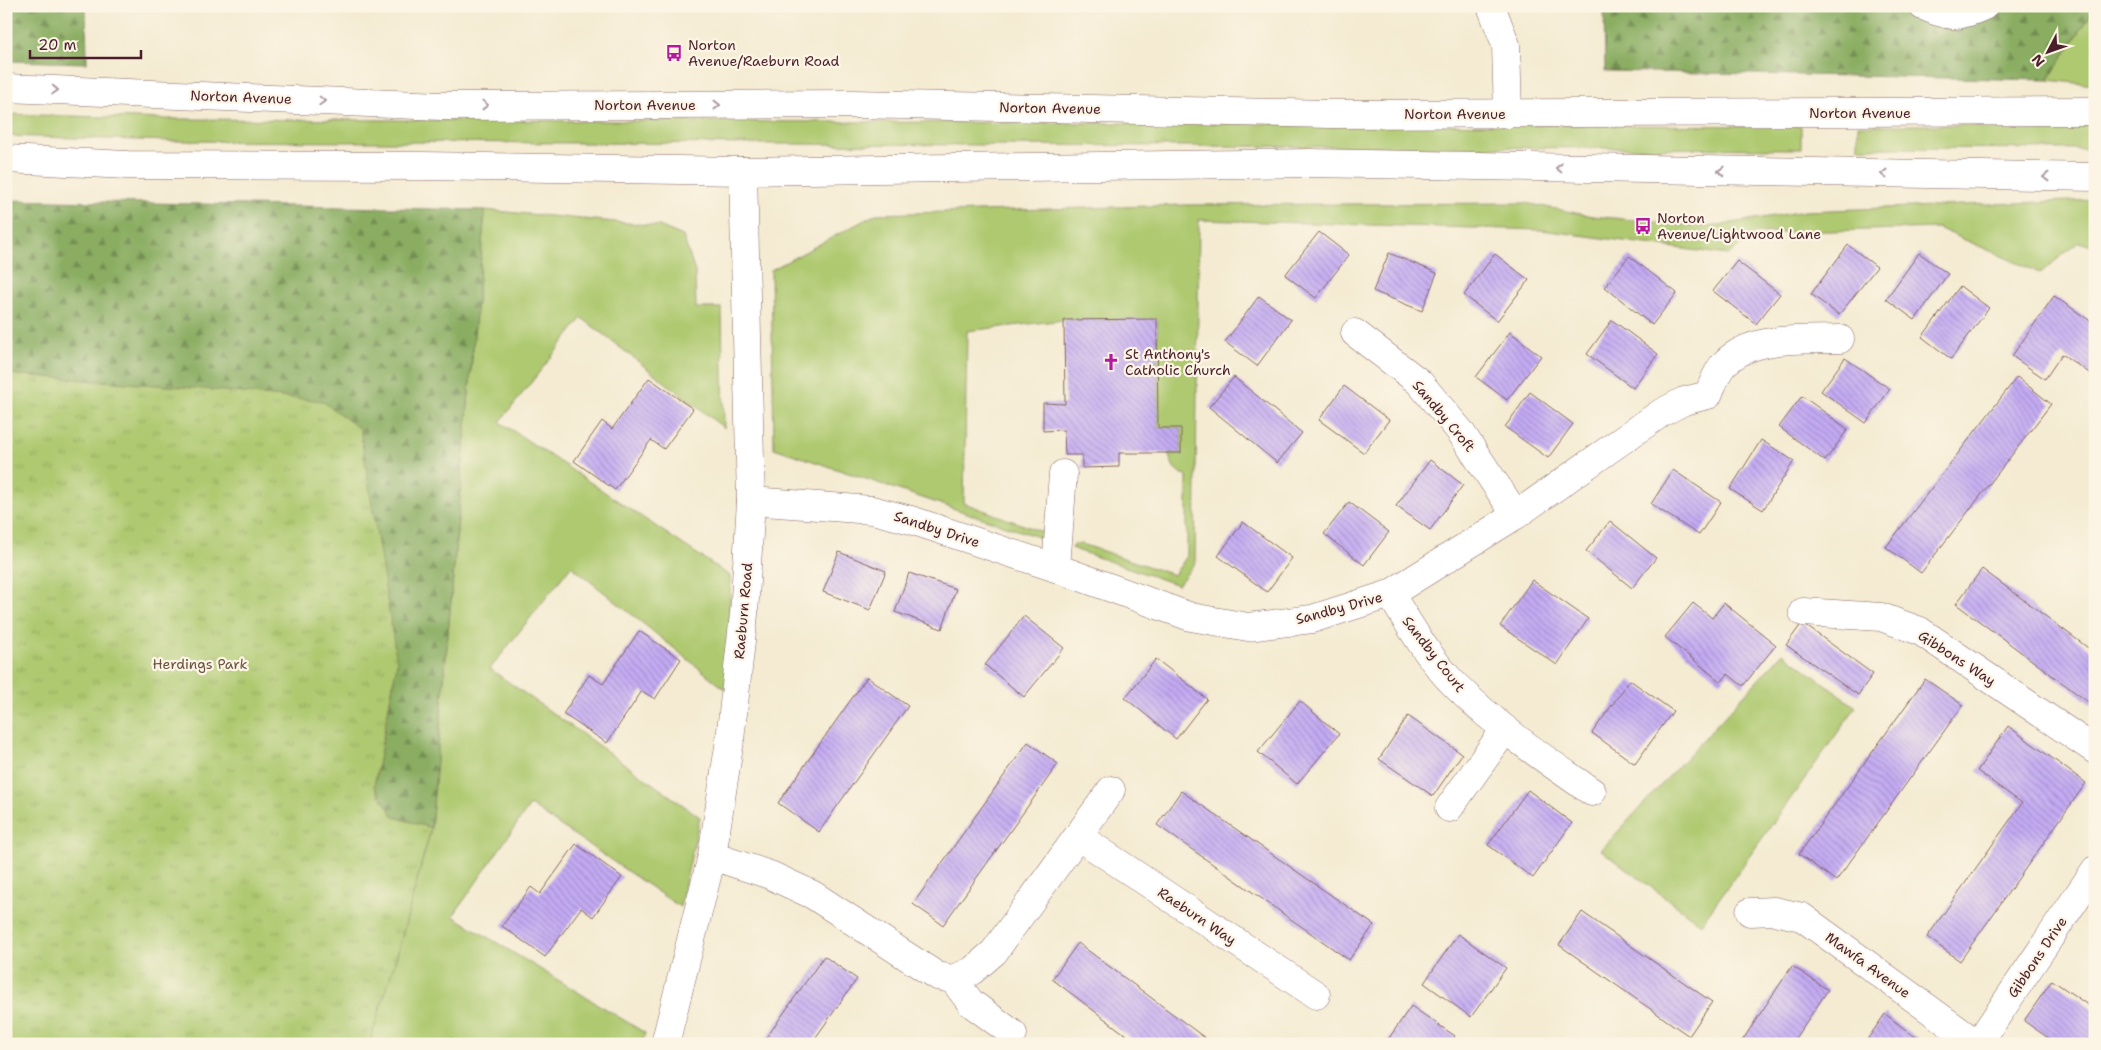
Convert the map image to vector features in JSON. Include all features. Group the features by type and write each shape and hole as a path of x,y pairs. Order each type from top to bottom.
{"main road":[{"path":"1491,6 1506,45 1508,114"},
{"path":"1923,6 1948,16 1971,12 1984,6"},
{"name":"Norton Avenue","path":"6,88 442,106 852,104 1330,114 2095,111"},
{"path":"6,159 127,164 743,171 1310,163 2095,177"},
{"name":"Raeburn Road","path":"664,1044 712,856 730,740 744,614 751,500 743,171"},
{"name":"Sandby Croft","path":"1355,333 1419,382 1460,431 1516,515"},
{"name":"Sandby Drive","path":"751,500 872,510 911,520 1056,568 1191,617 1248,627 1312,619 1390,594 1516,515 1661,413 1684,401 1708,395 1723,365 1743,350 1775,341 1840,339"},
{"path":"1056,568 1063,474"},
{"name":"Sandby Court","path":"1390,594 1418,639 1453,683 1504,731 1592,792"},
{"name":"Gibbons Way","path":"1803,612 1882,617 1920,631 2095,750"},
{"path":"1449,808 1504,731"},
{"path":"712,856 770,875 813,895 937,976 953,979 972,971 994,952 1079,837 1111,790"},
{"name":"Raeburn Way","path":"1079,837 1316,995"},
{"name":"Gibbons Drive","path":"1978,1044 2095,870"},
{"name":"Mawfa Avenue","path":"1750,912 1774,911 1802,918 1978,1044"},
{"path":"953,979 970,1003 1013,1034"}],"green space":[{"path":"6,6 86,6 87,63 6,61"},
{"path":"1604,6 2095,6 2095,8 2048,80 1605,71"},
{"path":"2095,8 2095,85 2048,80"},
{"path":"6,114 166,119 1801,126 1801,149 171,141 6,136"},
{"path":"1858,125 2095,125 2095,149 1858,148"},
{"path":"6,200 485,210 431,828 394,817 374,786 397,663 182,387 6,374"},
{"path":"2095,200 2095,247 2079,242 2040,273 1938,228 1756,233 1728,255 1542,230 1199,220 1195,563 1178,585 1071,548 1074,544 1082,544 1174,575 1187,556 1187,475 1176,470 1168,453 1181,453 1181,428 1158,428 1157,320 1064,320 967,331 964,503 1045,533 1044,539 774,448 771,270 876,214 1186,205 1525,203 1592,216 1707,227 1805,211"},
{"path":"485,210 659,226 683,236 695,272 696,308 722,308 724,428 582,318 500,422 730,576 730,693 571,566 490,669 700,817 680,907 530,805 453,916 645,1033 642,1044 459,1044 454,1040 451,1044 369,1044 397,955 431,828"},
{"name":"Herdings Park","path":"6,374 182,387 322,401 360,429 397,663 374,786 394,817 431,828 397,955 369,1044 6,1044"},
{"path":"1783,653 1856,707 1701,924 1601,850"}],"building":[{"path":"1319,232 1349,255 1316,298 1285,275"},
{"path":"1848,245 1877,267 1839,315 1811,294"},
{"path":"1389,253 1437,273 1422,311 1373,291"},
{"path":"1919,253 1948,274 1915,320 1886,299"},
{"path":"1495,254 1529,280 1497,321 1464,295"},
{"path":"1629,256 1677,293 1652,325 1605,287"},
{"path":"1737,261 1780,294 1756,324 1713,291"},
{"path":"1960,286 1989,308 1951,359 1922,337"},
{"path":"1259,296 1291,320 1257,366 1225,342"},
{"path":"2054,296 2095,324 2095,377 2062,354 2045,379 2012,356"},
{"name":"St Anthony's Catholic Church","path":"1157,319 1158,428 1181,428 1181,453 1119,453 1119,467 1082,468 1082,455 1065,455 1064,430 1043,431 1043,403 1065,404 1064,320"},
{"path":"1612,320 1658,354 1633,388 1587,354"},
{"path":"1510,332 1541,356 1507,400 1476,377"},
{"path":"1845,358 1890,389 1866,423 1821,391"},
{"path":"1234,377 1302,433 1277,463 1209,407"},
{"path":"2017,377 2051,404 1921,573 1886,547"},
{"path":"649,378 693,409 664,449 651,440 615,490 574,461 602,421 612,429"},
{"path":"1344,386 1389,420 1364,453 1319,420"},
{"path":"1530,392 1573,424 1548,458 1505,427"},
{"path":"1802,396 1848,429 1825,461 1779,427"},
{"path":"1761,440 1794,461 1763,510 1730,489"},
{"path":"1430,460 1463,485 1430,530 1396,506"},
{"path":"1673,470 1721,502 1699,535 1651,504"},
{"path":"1349,502 1389,532 1364,565 1324,534"},
{"path":"1610,521 1656,558 1632,588 1586,551"},
{"path":"1243,522 1292,558 1267,592 1218,556"},
{"path":"839,552 886,571 870,610 823,592"},
{"path":"1982,569 2095,653 2095,707 1956,604"},
{"path":"909,573 956,589 942,629 895,612"},
{"path":"1532,580 1588,619 1557,665 1500,626"},
{"path":"1693,603 1712,618 1724,603 1776,645 1743,686 1728,674 1721,682 1665,637"},
{"path":"1024,616 1064,648 1024,697 985,665"},
{"path":"1802,623 1873,674 1858,695 1786,645"},
{"path":"639,631 681,659 655,699 642,691 607,743 563,714 589,675 603,684"},
{"path":"1156,659 1207,699 1176,739 1125,698"},
{"path":"867,677 908,706 819,832 778,803"},
{"path":"1925,679 1963,705 1836,881 1799,854"},
{"path":"1630,680 1673,711 1635,764 1592,733"},
{"path":"1300,701 1339,734 1297,784 1258,752"},
{"path":"1408,716 1462,754 1433,796 1379,759"},
{"path":"2008,726 2086,783 1960,961 1927,937 2022,803 1977,771"},
{"path":"1028,742 1058,764 943,925 913,904"},
{"path":"1528,790 1572,823 1533,878 1488,845"},
{"path":"1181,791 1374,925 1349,960 1157,825"},
{"path":"576,844 622,877 593,917 581,908 545,957 502,926 531,887 540,894"},
{"path":"1582,912 1712,1002 1689,1036 1559,945"},
{"path":"1458,934 1506,968 1471,1017 1424,983"},
{"path":"1078,943 1213,1044 1138,1044 1052,979"},
{"path":"824,956 857,979 811,1044 762,1044"},
{"path":"1792,966 1828,990 1791,1044 1740,1044"},
{"path":"2052,980 2095,1010 2095,1044 2057,1044 2024,1021"},
{"path":"1411,1006 1455,1036 1450,1044 1385,1044"},
{"path":"1885,1014 1913,1035 1926,1044 1864,1044"}],"place":[{"name":"Norton Avenue/Raeburn Road","path":"674,53"},
{"name":"Norton Avenue/Lightwood Lane","path":"1643,226"},
{"name":"St Anthony's Catholic Church","path":"1111,362"}]}
